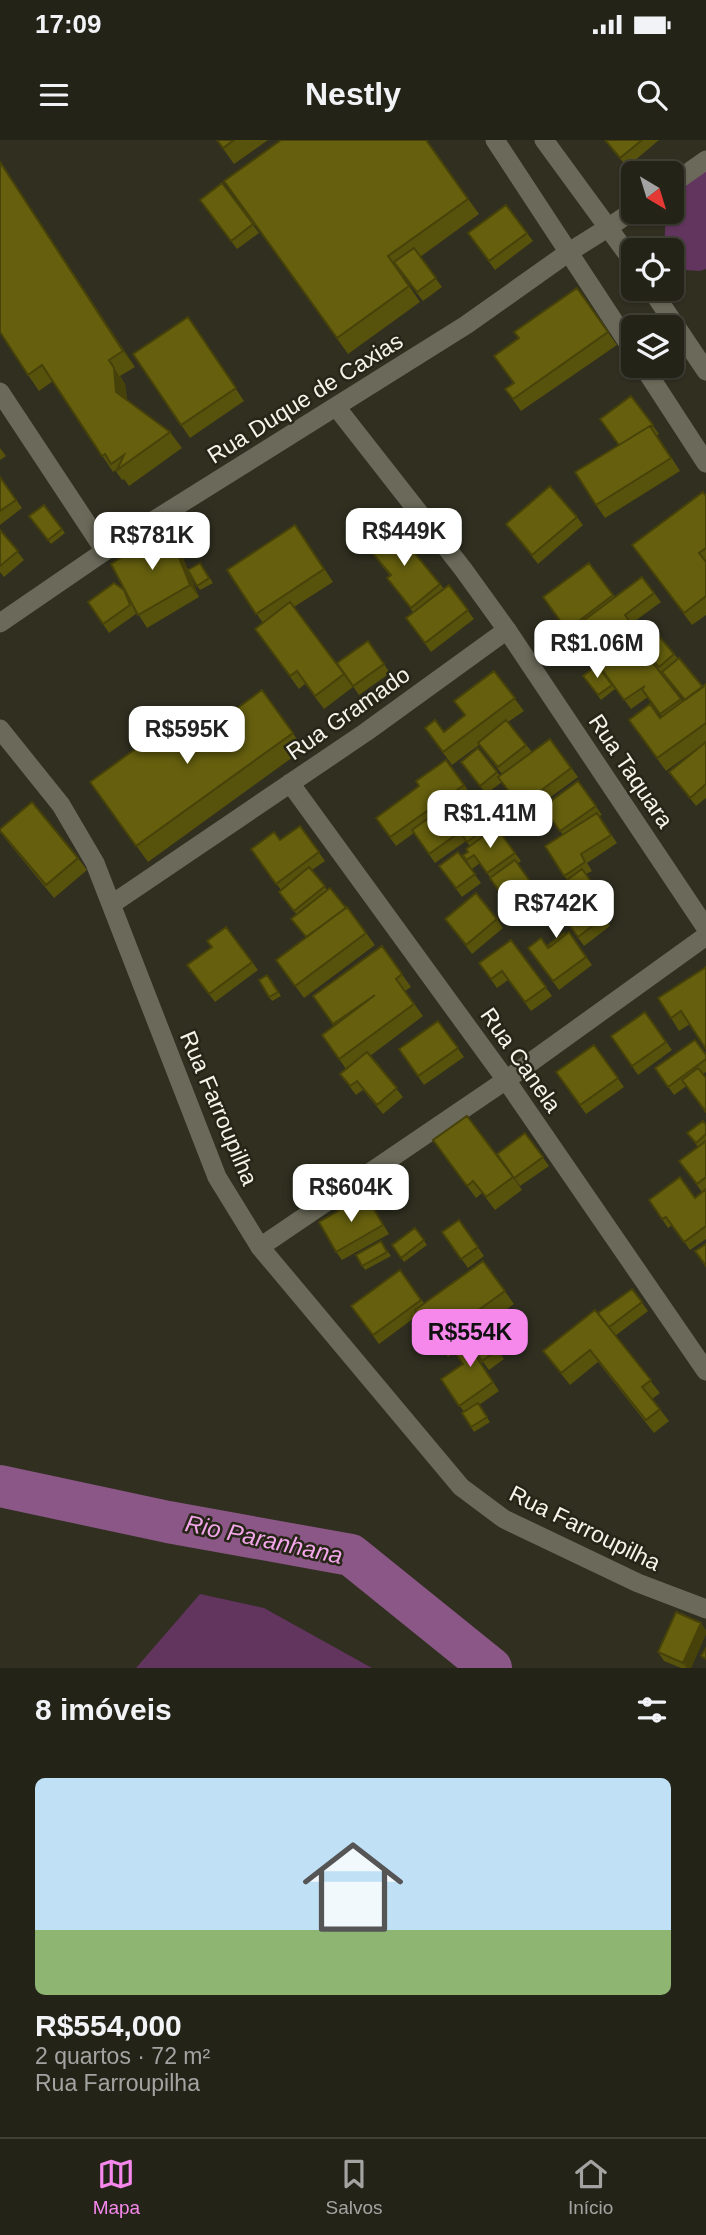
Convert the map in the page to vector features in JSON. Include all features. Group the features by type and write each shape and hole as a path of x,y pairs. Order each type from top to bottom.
{"street":[{"path":"495,140 621,332"},
{"path":"544,140 621,245"},
{"path":"684,176 706,160"},
{"name":"Rua Duque de Caxias","path":"0,623 105,551 466,325 621,219"},
{"path":"658,301 706,371"},
{"path":"651,378 706,463"},
{"path":"0,392 105,551"},
{"name":"Rua Taquara","path":"337,408 463,569 507,630 706,928"},
{"name":"Rua Gramado","path":"112,904 366,732 507,630"},
{"name":"Rua Farroupilha","path":"0,729 61,805 95,863 217,1177 260,1247 461,1487 504,1519 638,1583 706,1609"},
{"name":"Rua Canela","path":"290,783 506,1080 706,1371"},
{"path":"260,1247 506,1080 706,936"}],"shaded area":[{"path":"706,165 706,269 700,271 684,270 684,238 665,238 665,224 684,224 684,182"},
{"path":"200,1594 264,1608 372,1668 136,1668"}],"building":[{"path":"217,140 234,140 223,148"},
{"path":"281,140 426,140 468,199 388,256 409,286 337,338 224,181"},
{"path":"605,140 642,140 620,158"},
{"path":"0,162 123,351 109,360 114,368 116,392 170,432 117,470 124,455 111,464 105,454 102,456 42,365 28,375 0,332"},
{"path":"222,183 253,224 231,241 200,200"},
{"path":"506,205 527,233 489,261 468,233"},
{"path":"414,248 436,278 417,292 394,262"},
{"path":"577,288 608,332 513,399 505,389 514,383 494,356 519,338 514,332"},
{"path":"188,317 236,388 181,425 133,354"},
{"path":"631,396 653,425 619,445 600,419"},
{"path":"650,426 671,458 596,505 575,472"},
{"path":"0,477 16,500 0,511"},
{"path":"550,486 577,517 532,555 506,524"},
{"path":"703,492 706,496 706,548 699,553 706,562 706,596 684,613 632,545"},
{"path":"44,505 62,529 48,540 29,516"},
{"path":"295,525 324,569 256,614 227,570"},
{"path":"167,528 190,585 138,615 111,564"},
{"path":"394,528 440,584 411,608 387,578 391,575 369,549"},
{"path":"0,530 18,551 0,566"},
{"path":"200,563 209,578 197,586 188,570"},
{"path":"589,563 613,595 567,630 543,597"},
{"path":"642,577 654,593 625,615 635,629 616,644 631,635 632,637 648,623 674,654 659,667 637,643 681,699 660,714 642,689 645,686 624,700 595,660 598,658 589,646 592,643 579,624"},
{"path":"114,583 124,590 130,605 103,624 88,602"},
{"path":"449,585 468,610 425,643 406,618"},
{"path":"290,602 344,674 315,696 297,671 290,676 255,629"},
{"path":"368,641 384,664 353,686 337,663"},
{"path":"679,658 703,687 685,700 662,672"},
{"path":"597,665 612,685 598,695 583,676"},
{"path":"494,671 515,698 443,752 425,728 435,720 444,732 465,715 454,701"},
{"path":"706,684 706,723 657,758 629,720 650,704 660,718"},
{"path":"262,690 293,733 136,846 90,782 186,712 202,734"},
{"path":"506,720 526,745 498,767 478,743"},
{"path":"550,739 571,768 520,806 498,777"},
{"path":"706,742 706,784 690,798 669,772"},
{"path":"478,748 497,772 480,786 461,762"},
{"path":"446,760 464,785 390,837 376,818 419,786 416,781"},
{"path":"578,781 596,806 560,831 543,807"},
{"path":"458,797 467,810 472,806 487,827 467,842 460,832 429,854 412,830"},
{"path":"32,802 78,858 46,885 0,831"},
{"path":"597,813 611,835 581,854 585,862 564,876 545,846"},
{"path":"300,826 319,852 276,884 251,849 274,832 280,840"},
{"path":"496,827 515,853 487,873 474,855 466,860 463,855 468,852 466,849"},
{"path":"458,852 475,874 456,888 439,866"},
{"path":"515,860 539,894 514,912 490,878"},
{"path":"309,867 325,886 294,911 279,892"},
{"path":"582,869 596,888 587,895 604,917 578,937 547,895"},
{"path":"330,888 346,908 306,937 291,919"},
{"path":"476,893 497,919 466,945 445,919"},
{"path":"347,907 366,933 295,986 276,960"},
{"path":"226,927 252,962 209,994 187,965 212,947 207,941"},
{"path":"569,932 586,957 553,981 528,948 541,938 548,948"},
{"path":"564,933 565,935 550,947 548,945"},
{"path":"511,940 546,987 525,1002 502,971 491,979 479,963"},
{"path":"382,946 402,974 396,979 414,1004 339,1059 322,1035 375,995 333,1024 313,996"},
{"path":"706,967 706,1049 681,1011 671,1018 658,998"},
{"path":"267,975 278,992 269,997 259,980"},
{"path":"645,1012 666,1042 632,1066 611,1036"},
{"path":"438,1021 458,1048 418,1076 399,1049"},
{"path":"695,1040 706,1059 668,1087 655,1068"},
{"path":"594,1045 618,1078 580,1105 556,1072"},
{"path":"367,1052 397,1088 377,1105 357,1081 350,1086 340,1074"},
{"path":"698,1068 706,1078 706,1112 682,1080"},
{"path":"467,1116 513,1177 486,1197 473,1181 467,1186 433,1140"},
{"path":"703,1121 706,1134 696,1143 687,1133"},
{"path":"525,1133 543,1157 514,1178 497,1154"},
{"path":"706,1141 706,1177 697,1184 679,1161"},
{"path":"680,1177 695,1198 706,1189 706,1226 684,1242 666,1217 662,1219 649,1200"},
{"path":"366,1195 383,1225 336,1252 319,1222"},
{"path":"459,1220 478,1247 461,1259 442,1232"},
{"path":"415,1228 424,1240 401,1258 392,1245"},
{"path":"381,1241 387,1252 362,1266 356,1255"},
{"path":"706,1244 706,1266 695,1251"},
{"path":"483,1261 505,1291 473,1314 476,1318 439,1344 415,1310"},
{"path":"400,1270 421,1300 373,1335 351,1306"},
{"path":"632,1289 642,1302 609,1327 598,1313"},
{"path":"595,1310 651,1380 642,1387 660,1409 646,1420 590,1350 561,1373 543,1351"},
{"path":"483,1331 498,1350 482,1361 476,1353 475,1355 493,1382 459,1406 441,1379 463,1364 454,1351"},
{"path":"478,1403 487,1417 471,1427 462,1413"},
{"path":"676,1612 701,1623 683,1663 658,1652"}],"waterway":[{"name":"Rio Paranhana","path":"0,1486 168,1522 351,1555 491,1668"}]}
